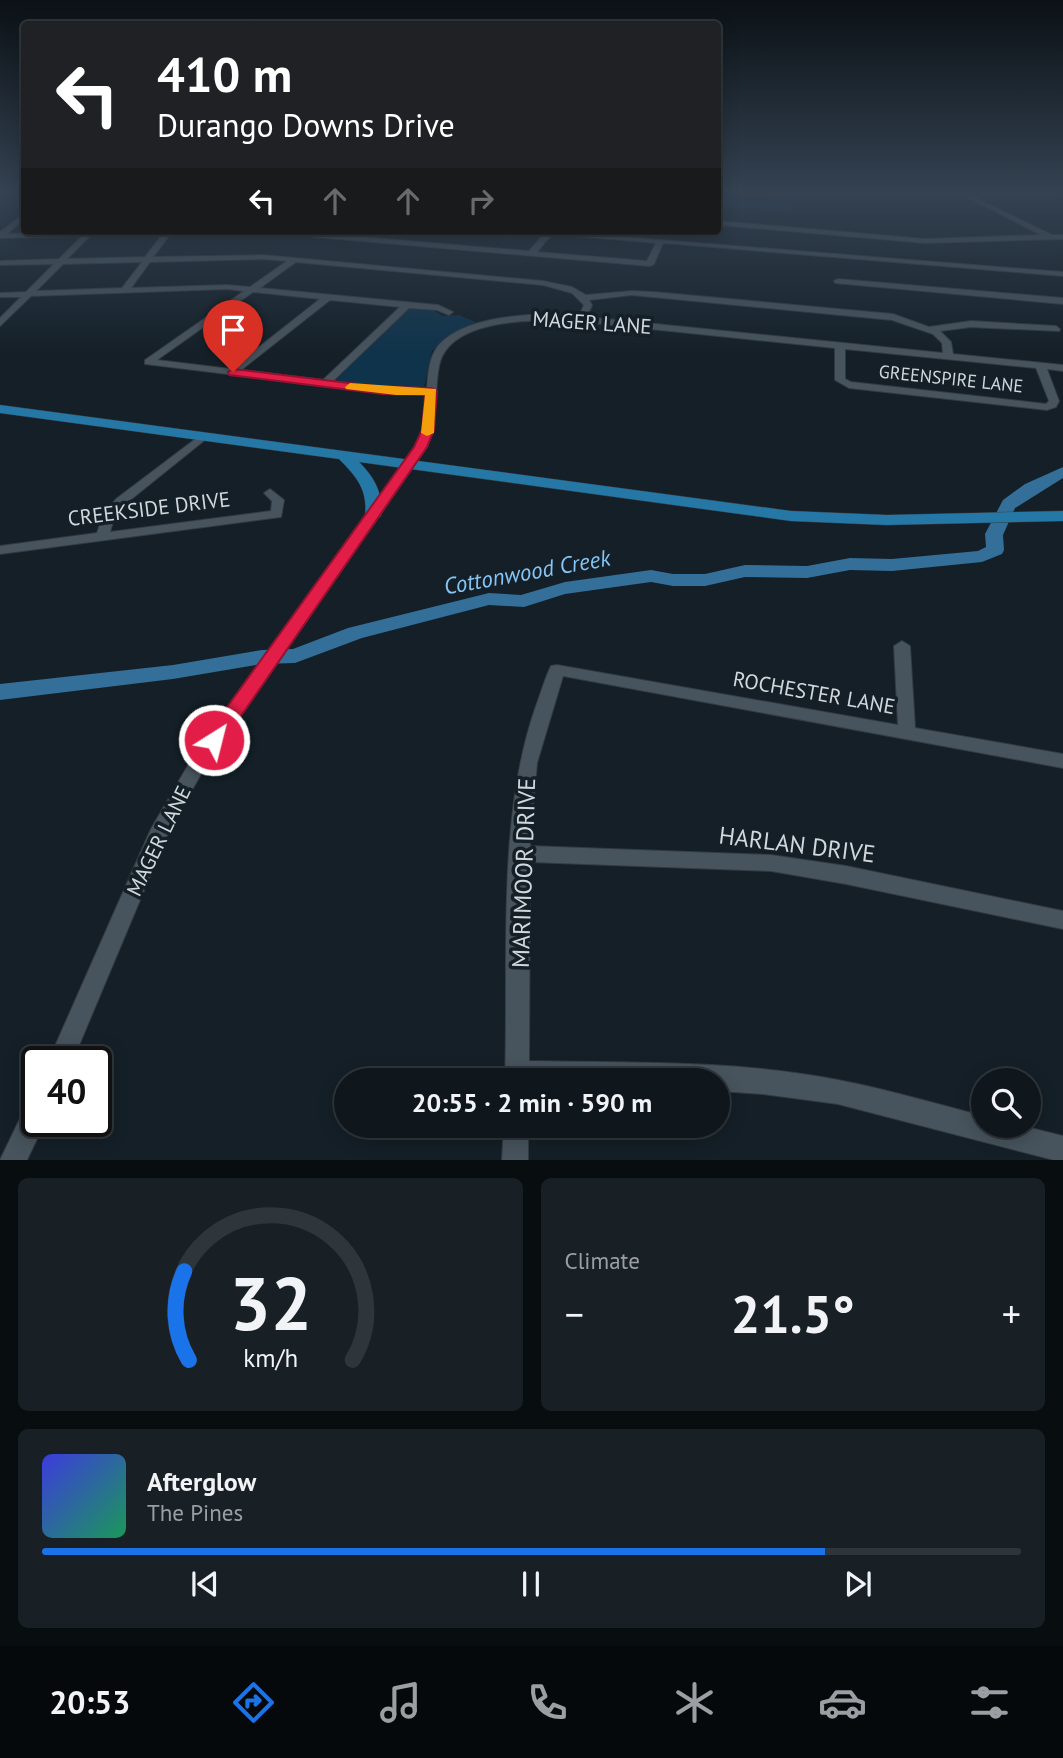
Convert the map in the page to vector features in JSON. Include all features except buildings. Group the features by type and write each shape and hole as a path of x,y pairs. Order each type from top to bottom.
{"main road":[{"path":"0,409 791,516 887,520 1057,516"},
{"path":"345,457 372,487 375,500 373,516"}],"street":[{"path":"0,323 74,248"},
{"path":"125,290 157,248"},
{"path":"465,248 650,264 658,248"},
{"path":"531,254 536,248"},
{"path":"745,248 1063,274"},
{"path":"0,263 248,257 543,283 564,287 586,298 632,293 674,295 880,315 930,329 971,324 1056,329"},
{"path":"294,260 148,362 384,391 432,391"},
{"path":"884,260 885,285"},
{"path":"838,281 1063,301"},
{"path":"0,295 251,289 438,308 449,312"},
{"path":"233,372 328,297"},
{"path":"582,319 588,304 586,298"},
{"path":"325,383 407,305"},
{"name":"MAGER LANE","path":"67,1046 160,829 200,760 426,438 435,360 439,351 452,339 470,329 528,317 582,319 1063,368"},
{"path":"930,329 946,342 949,357"},
{"name":"GREENSPIRE LANE","path":"840,346 840,380 849,385 1047,407 1054,401 1040,365"},
{"path":"103,535 107,517 121,502 202,437"},
{"name":"CREEKSIDE DRIVE","path":"0,550 277,514 278,500 270,493"},
{"path":"902,646 907,732"},
{"name":"ROCHESTER LANE","path":"557,670 1063,761"},
{"name":"MARIMOOR DRIVE","path":"518,1068 521,855 526,776 534,737 557,670"},
{"name":"HARLAN DRIVE","path":"521,855 771,863 846,875 1063,920"},
{"path":"730,1080 838,1092 1063,1149"},
{"path":"13,1160 24,1137"},
{"path":"515,1160 516,1138"}],"shaded area":[{"path":"408,309 432,309 443,316 459,315 480,324 450,335 432,351 424,388 397,389 336,380"}],"waterway":[{"name":"Cottonwood Creek","path":"0,692 173,672 262,657 295,656 355,633 489,599 524,601 539,594 565,588 651,576 673,580 705,580 745,571 807,572 850,564 892,565 982,556 995,550 994,534 1009,504 1031,488 1063,472"}],"slow traffic":[{"path":"350,387 432,391 427,433"}],"route":[{"path":"214,740 421,447 428,430 432,391 382,390 233,372"}]}
